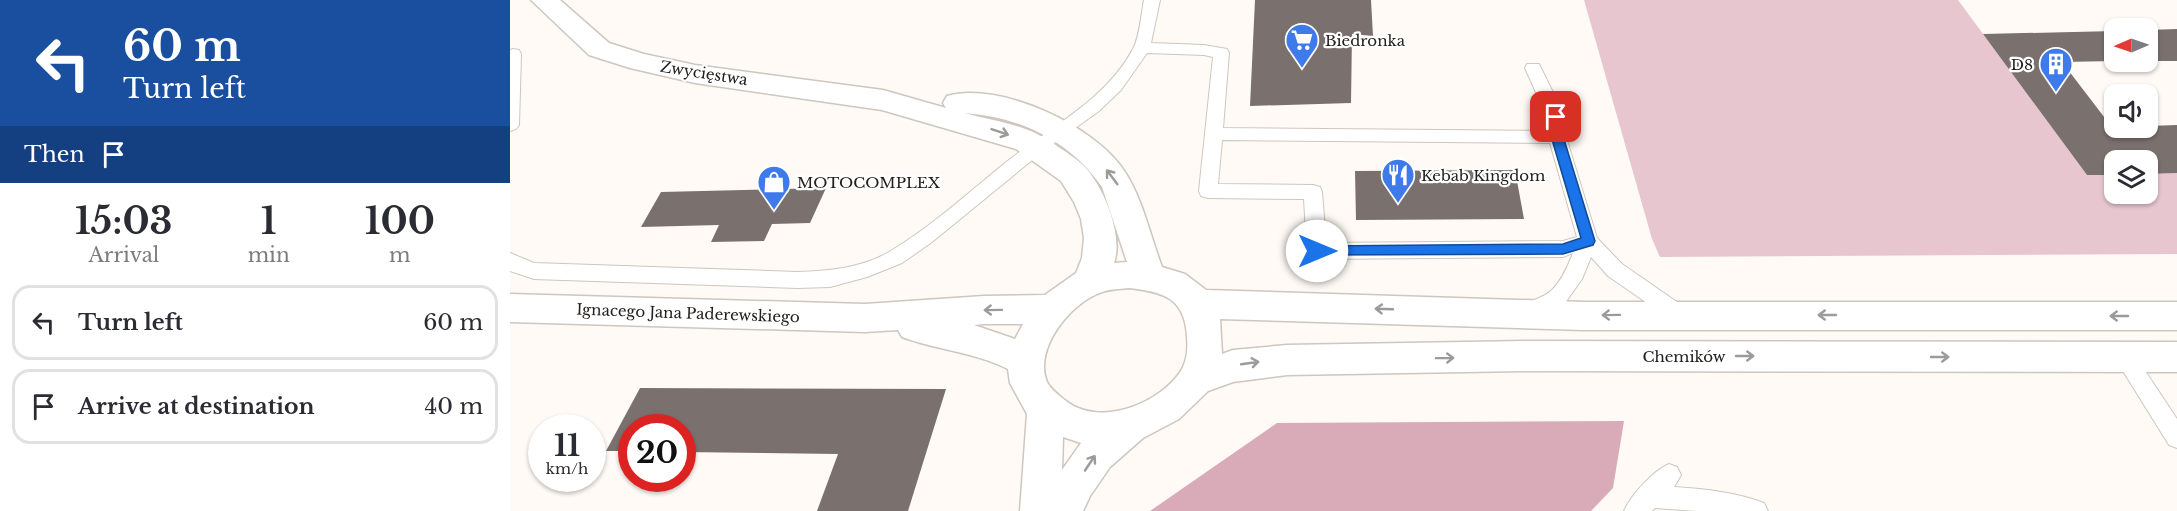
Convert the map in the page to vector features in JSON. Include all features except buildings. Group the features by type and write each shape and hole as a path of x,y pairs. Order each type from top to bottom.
{"main road":[{"name":"Zwycięstwa","path":"544,0 599,49 640,62 695,74 883,100 975,104 1025,113 1062,130 1100,163 1117,183 1127,206 1149,276"},
{"name":"Zwycięstwa","path":"883,100 992,129 1026,141 1072,173 1089,199 1097,219 1100,238 1099,258 1090,281"},
{"path":"1120,275 1149,276 1175,284 1188,292 1198,304 1205,332 1204,355 1194,380 1177,399 1156,413 1130,425 1104,430 1084,427 1064,421 1046,410 1035,397 1027,380 1026,360 1038,326 1051,309 1064,297 1090,281 1120,275"},
{"path":"1198,304 1525,314 2177,316"},
{"name":"Ignacego Jana Paderewskiego","path":"510,308 865,318 984,310 1051,309"},
{"name":"Ignacego Jana Paderewskiego","path":"865,318 970,338 996,345 1026,360"},
{"name":"Chemików","path":"1194,380 1233,366 1287,360 1524,356 2177,357"},
{"path":"1040,511 1046,410"},
{"path":"1063,511 1076,483 1096,454 1130,425"}],"lane":[{"path":"510,261 511,264 534,271 797,280 830,279 867,269 895,258 925,237 1036,148 1093,107 1115,86 1142,48 1152,0"},
{"path":"1142,48 1204,50 1221,53 1208,191 1313,192 1317,251 1563,249 1588,241"},
{"path":"510,125 513,54"},
{"path":"1533,68 1556,117 1557,136 1588,241 1615,270 1680,315"},
{"path":"1214,134 1557,136"},
{"path":"1525,314 1558,297 1575,273 1588,241"},
{"path":"2125,357 2177,438"},
{"path":"1643,504 1669,475"},
{"path":"1643,504 1712,501 1756,511"}],"shaded area":[{"path":"1584,0 1958,0 2087,175 2104,175 2104,204 2158,204 2158,174 2177,173 2177,254 1660,257 1652,239"},
{"path":"1624,421 1613,488 1591,511 1150,511 1277,423"}],"place":[{"name":"Biedronka","path":"1302,69"},
{"name":"D8","path":"2056,93"},
{"name":"Kebab Kingdom","path":"1398,204"},
{"name":"MOTOCOMPLEX","path":"774,211"}],"route":[{"path":"1317,251 1563,249 1588,241 1557,136 1556,117"}]}
